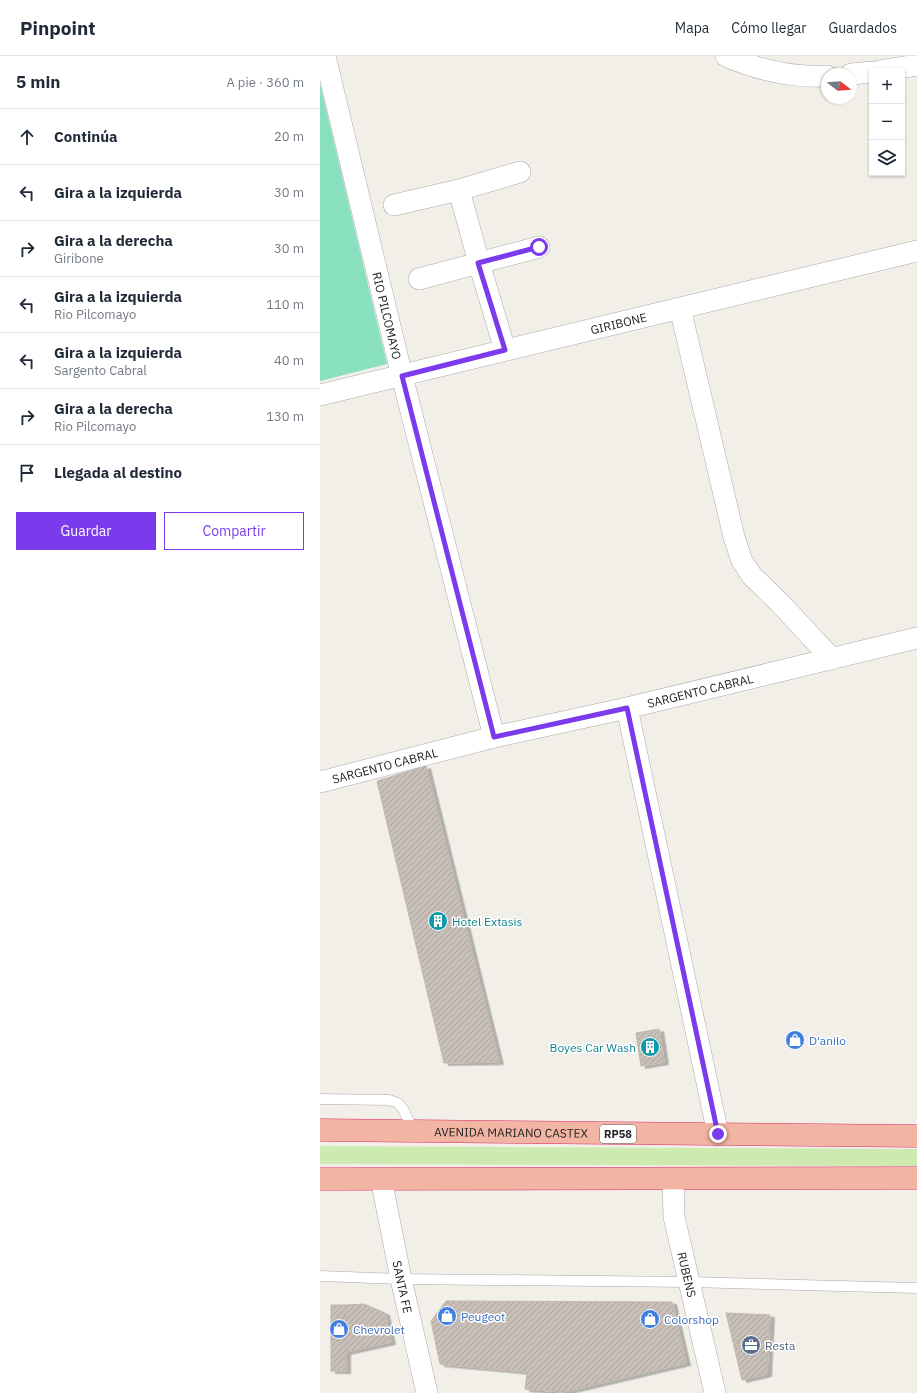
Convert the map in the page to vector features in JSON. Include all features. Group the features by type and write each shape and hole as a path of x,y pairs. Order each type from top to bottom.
{"highway":[{"name":"AVENIDA MARIANO CASTEX","path":"320,1130 917,1136"},
{"path":"320,1180 917,1178"}],"street":[{"name":"RIO PILCOMAYO","path":"325,56 402,376 494,737"},
{"path":"726,56 750,66 781,74 821,76"},
{"path":"898,68 917,65"},
{"path":"857,73 869,72"},
{"path":"394,205 459,190 520,172"},
{"path":"459,190 478,263 505,350"},
{"path":"419,279 539,247"},
{"name":"GIRIBONE","path":"320,395 917,251"},
{"path":"680,308 734,537 742,561 752,576 779,602 832,659"},
{"name":"SARGENTO CABRAL","path":"320,782 494,737 627,708 917,638"},
{"path":"627,708 718,1134"},
{"name":"SANTA FE","path":"381,1179 401,1279 428,1393"},
{"name":"RUBENS","path":"673,1179 674,1217 715,1393"}],"lane":[{"path":"320,1099 389,1100 398,1103 403,1109 414,1132"},
{"path":"320,1276 401,1279 689,1282 917,1288"}],"green space":[{"path":"320,84 387,364 320,381"},
{"path":"320,1146 917,1149 917,1166 320,1164"}],"building":[{"name":"Hotel Extasis","path":"426,766 499,1062 444,1063 377,781"},
{"name":"Boyes Car Wash","path":"659,1029 664,1062 641,1066 636,1033"},
{"path":"446,1301 672,1302 686,1363 563,1392 525,1389 527,1372 440,1364 431,1321"},
{"path":"364,1304 385,1313 391,1342 346,1352 346,1305"},
{"name":"Chevrolet","path":"331,1305 346,1305 346,1371 331,1371"},
{"name":"Resta","path":"726,1313 770,1315 767,1374 742,1380"}],"place":[{"name":"Hotel Extasis","path":"438,921"},
{"name":"D'anilo","path":"795,1040"},
{"name":"Boyes Car Wash","path":"650,1047"},
{"name":"Peugeot","path":"447,1316"},
{"name":"Colorshop","path":"650,1319"},
{"name":"Chevrolet","path":"339,1329"},
{"name":"Resta","path":"751,1345"}],"route":[{"path":"539,247 478,263 505,350 402,376 494,737 627,708 718,1134"}]}
